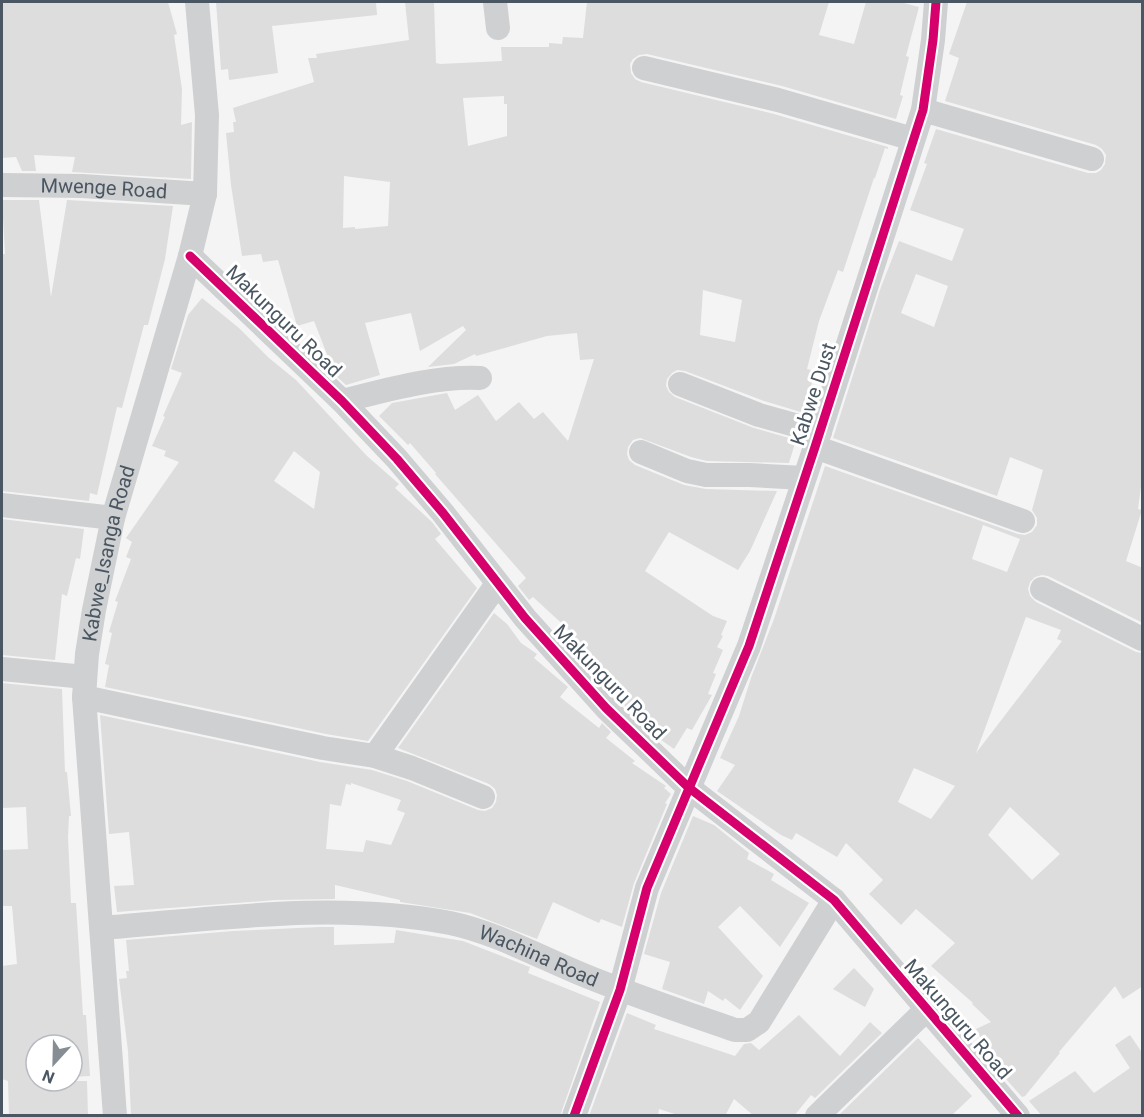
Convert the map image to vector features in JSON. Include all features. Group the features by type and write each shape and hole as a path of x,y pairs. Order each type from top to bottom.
{"street":[{"name":"Kabwe_Isanga Road","path":"115,1116 84,687 94,610 113,518 190,256 205,194 207,115 197,2"},
{"path":"495,2 498,28"},
{"name":"Kabwe Dust","path":"574,1116 620,990 647,888 749,646 818,440 923,110 932,51 936,2"},
{"path":"644,68 778,100 914,139"},
{"path":"923,110 1092,159"},
{"name":"Mwenge Road","path":"2,185 82,186 205,194"},
{"name":"Makunguru Road","path":"190,256 342,401 397,459 443,513 497,584 606,708 688,787 834,900 1018,1116"},
{"path":"342,401 404,386 459,377 480,378"},
{"path":"680,384 1023,521"},
{"path":"641,452 687,471 706,475 804,478"},
{"path":"2,505 113,518"},
{"path":"375,756 497,584"},
{"path":"1042,590 1143,639"},
{"path":"2,669 84,687 323,748 375,756 412,768 483,797"},
{"name":"Wachina Road","path":"102,928 280,912 418,918 452,924 482,933 620,990 735,1030 747,1030 759,1022 834,900"},
{"path":"817,1116 926,1010"}],"building":[{"path":"2,2 168,2 177,34 174,35 182,89 181,125 192,122 191,179 72,172 75,157 34,155 36,171 22,171 16,157 2,158"},
{"path":"216,2 376,2 377,15 272,26 278,73 229,80 228,69 221,70"},
{"path":"405,2 434,2 436,63 440,64 502,61 501,47 549,47 549,43 562,44 563,37 583,38 587,2 829,2 819,35 854,44 866,2 900,2 919,7 906,56 909,57 900,95 903,96 896,119 782,86 647,54 639,55 630,64 631,73 641,82 774,114 888,147 888,149 885,148 874,178 843,272 838,270 819,321 807,369 815,371 804,413 764,401 685,371 677,370 667,379 666,386 675,397 754,428 796,440 789,463 707,461 640,438 633,440 628,447 629,460 635,465 684,485 706,489 777,491 750,551 738,570 669,532 645,571 713,616 727,621 717,647 723,650 713,673 716,674 708,694 712,695 692,730 687,728 674,749 654,735 658,729 633,714 601,681 607,675 584,656 586,653 579,647 581,644 568,633 570,631 533,597 529,600 518,586 526,578 410,443 408,445 379,416 392,403 447,393 455,410 478,395 496,421 519,402 534,419 543,412 568,441 594,359 580,360 577,333 547,336 476,356 475,354 454,364 428,367 466,330 463,326 420,351 411,313 365,323 380,375 346,385 335,375 314,321 297,326 278,260 263,262 261,254 242,256 226,133 234,132 233,122 236,122 233,108 314,82 308,58 317,58 316,54 409,40","holes":["504,96 504,104 507,104 507,136 468,146 463,98","344,176 390,182 388,226 343,228","703,290 742,300 735,342 700,335"]},
{"path":"967,2 1143,2 1143,471 1138,509 1142,510 1126,561 1143,568 1143,623 1048,576 1035,577 1028,589 1030,596 1036,602 1136,652 1143,653 1143,986 1123,999 1115,986 1022,1097 982,1052 986,1048 976,1029 991,1022 931,966 955,943 916,909 901,925 869,894 883,880 846,843 837,857 796,833 792,840 781,835 717,791 735,765 720,758 739,716 774,619 825,466 1018,534 1025,535 1032,532 1037,525 1037,518 1032,510 1043,470 1010,457 997,496 833,438 881,287 899,241 952,261 964,229 910,210 927,164 924,163 936,129 1088,173 1096,173 1105,164 1106,155 1096,145 945,101 959,58 949,54","holes":["916,274 948,286 934,327 901,313","983,525 1020,539 1007,572 972,559","1026,617 1061,630 1057,639 1062,641 976,753","914,768 955,786 931,819 898,802","1010,807 1060,854 1032,880 988,835"]},
{"path":"2,200 39,200 51,297 67,200 173,206 165,259 148,325 144,325 122,408 117,407 97,495 90,493 89,501 2,491 2,254 5,254"},
{"path":"202,298 296,380 367,456 399,484 395,488 432,522 441,534 435,539 477,588 368,741 105,687 109,665 105,664 112,633 109,632 118,602 115,601 131,559 126,557 132,542 126,538 179,462 164,456 166,451 152,446 182,373 171,369 188,315","holes":["294,451 320,472 314,509 274,481"]},
{"path":"2,519 84,529 80,559 76,558 67,596 62,594 55,660 2,655"},
{"path":"494,613 507,624 521,643 537,654 534,658 568,687 560,697 599,728 602,723 611,732 606,738 635,761 632,763 666,786 664,788 671,794 665,803 667,804 634,883 622,927 601,919 599,923 553,902 537,939 470,913 400,902 400,900 335,885 335,899 276,900 117,912 114,886 134,885 129,832 109,834 100,715 320,762 372,770 407,781 478,810 485,811 492,808 496,802 495,789 489,784 398,748","holes":["351,783 401,800 397,810 405,813 391,845 366,840 363,852 326,849 330,804 341,806 346,784 351,785"]},
{"path":"2,683 62,689 65,772 67,772 71,816 69,816 68,837 71,903 76,903 83,1015 86,1015 90,1076 84,1076 84,1033 24,1033 24,1093 84,1093 84,1081 87,1081 88,1116 9,1116 8,1081 2,1079 2,966 17,964 12,906 2,906 2,850 28,849 26,807 2,808"},
{"path":"693,816 714,825 749,853 747,859 774,874 771,880 809,903 780,947 740,906 718,927 763,976 740,1010 725,998 723,1001 708,991 704,1004 662,989 670,962 644,954 661,893"},
{"path":"334,927 334,945 394,943 396,930 463,941 530,967 528,973 600,1002 560,1116 131,1116 128,1051 119,979 127,978 126,971 129,971 126,940 233,931"},
{"path":"854,968 874,989 865,1007 833,989"},
{"path":"627,1013 656,1025 654,1029 735,1056 744,1044 751,1043 759,1050 799,1015 840,1056 870,1022 882,1033 815,1098 811,1095 794,1116 754,1116 734,1099 725,1116 678,1115 659,1109 658,1116 589,1116"},
{"path":"1130,1035 1143,1054 1143,1116 1042,1116 1029,1101 1075,1071 1094,1093 1130,1068 1115,1045"},
{"path":"918,1038 972,1096 951,1116 838,1116"}],"cycle path":[{"path":"574,1116 620,990 647,888 749,646 815,447 923,110 936,2"},
{"path":"190,256 342,401 397,459 443,513 525,618 606,708 688,787 834,900 1018,1116"}]}
